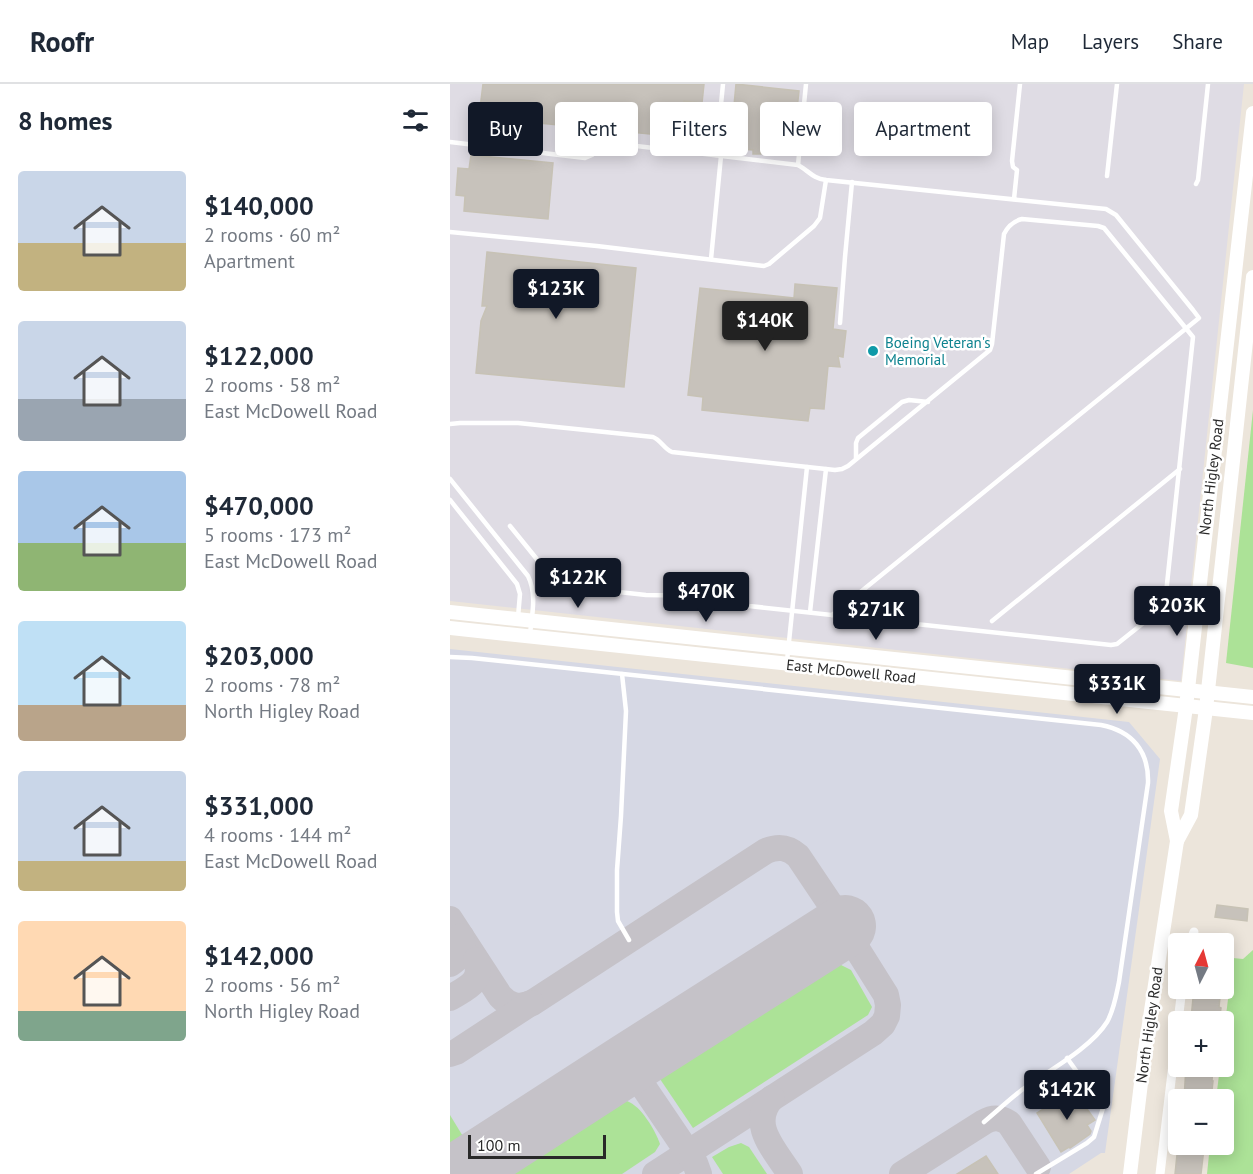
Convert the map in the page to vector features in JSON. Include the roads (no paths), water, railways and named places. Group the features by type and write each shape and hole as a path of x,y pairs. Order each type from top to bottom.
{"main road":[{"name":"North Higley Road","path":"1177,841 1171,811 1186,707 1253,113"},
{"name":"North Higley Road","path":"1130,1174 1145,1050 1177,841 1191,815 1206,709 1253,277"},
{"name":"East McDowell Road","path":"450,612 1253,698"},
{"name":"East McDowell Road","path":"450,628 1253,714"}],"street":[{"name":"North Higley Road","path":"1160,1174 1181,999"}],"lane":[{"path":"722,102 723,84"},
{"path":"798,165 806,84"},
{"path":"1014,199 1017,170 1013,167 1012,161 1020,84"},
{"path":"1107,176 1117,84"},
{"path":"1196,184 1208,84"},
{"path":"450,142 576,157 589,157 607,143 650,148"},
{"path":"711,259 719,156"},
{"path":"723,156 798,165 811,175 826,180 1102,209 1113,213 1199,318 832,615"},
{"path":"450,232 764,266 814,226 820,218 826,180"},
{"path":"840,323 852,182"},
{"path":"450,424 518,423 653,437 672,452 842,469 990,350 1004,234 1008,227 1019,220 1031,219 1104,228 1193,337 1165,603 1161,609 1117,644 792,611 744,605 709,596 646,595 561,585 553,579 510,526"},
{"path":"856,459 858,438 902,402 909,400 928,402"},
{"path":"786,664 807,467"},
{"path":"810,612 826,469"},
{"path":"992,621 1180,469"},
{"path":"450,479 528,576 534,594 525,620 523,636"},
{"path":"450,500 517,584 525,620 523,636"},
{"path":"450,657 1101,725 1121,731 1130,738 1144,756 1148,783 1115,1004 1106,1024 1095,1037 1022,1090 984,1122"},
{"path":"622,674 626,711 617,870 617,912 618,921 629,940"},
{"path":"1036,1174 1094,1137 1103,1108 1067,1058"}],"place":[{"name":"Boeing Veteran's Memorial","path":"873,351"}]}
